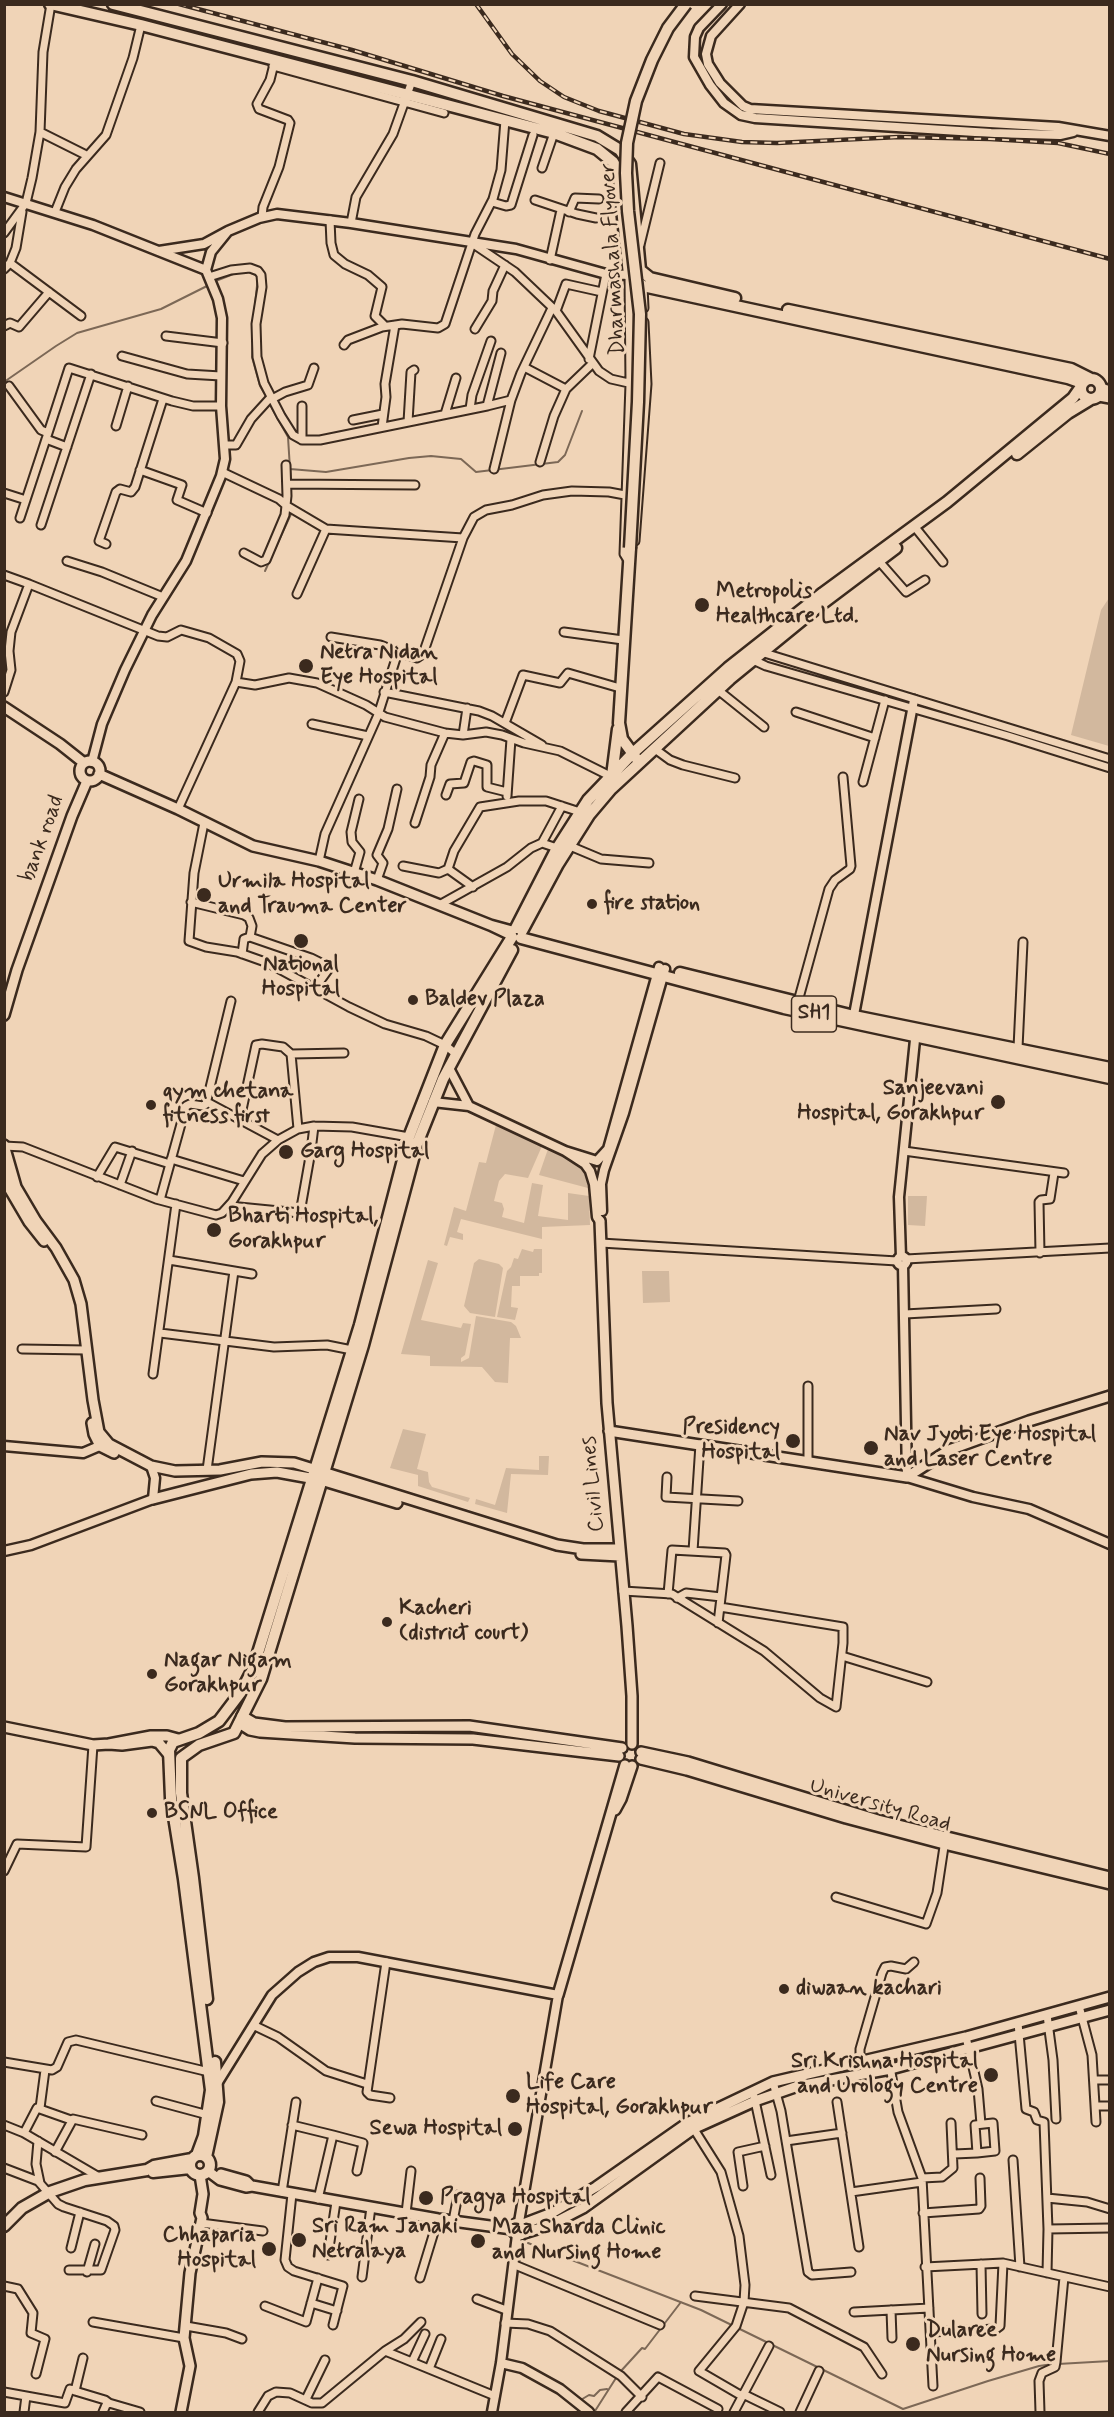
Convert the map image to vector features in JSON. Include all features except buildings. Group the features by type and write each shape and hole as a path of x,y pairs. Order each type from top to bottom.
{"main road":[{"path":"113,4 412,81 597,136 620,150 628,158 632,172 640,270 650,278 751,302 1071,369 1085,383 1086,398 1102,394"},
{"name":"Dharmashala Flyover","path":"611,789 615,738 619,723 640,336 638,286 627,202 627,143 636,101 652,60 668,28 686,4"},
{"path":"51,5 141,26 405,98 505,120 554,133 597,149 613,162 618,170 629,276 643,286 1085,383 1096,380 1102,394"},
{"path":"916,529 1073,398 1085,383"},
{"path":"238,1724 268,1660 318,1476 417,1144 449,1068 517,934 557,848 580,812 633,753 753,654 1068,413 1102,394"},
{"path":"388,1239 409,1137 445,1045 517,934 589,815 611,789 718,690 753,654"},
{"path":"4,707 99,768 96,779 87,781 82,777 80,771 88,763"},
{"path":"619,723 622,739 640,763"},
{"path":"99,774 178,808 253,846 318,861 377,880 517,934"},
{"name":"bank road","path":"4,1015 17,970 72,816 87,781"},
{"name":"SH1","path":"517,934 797,1006 1110,1078"},
{"name":"SH1","path":"916,1032 1018,1048 1110,1068"},
{"path":"5,1146 16,1187 74,1280 81,1304 93,1434 110,1451 175,1472 262,1462 294,1463 318,1476"},
{"path":"4,1167 7,1189 51,1250 68,1281 85,1350"},
{"name":"Civil Lines","path":"558,1995 612,1814 626,1756 632,1696 609,1431 600,1221"},
{"path":"609,1431 906,1477 949,1450 1029,1421 1110,1396"},
{"path":"153,1499 265,1472 318,1476 557,1545 620,1552"},
{"path":"201,2166 218,2102 218,2082 193,1911 171,1798 170,1745 178,1739 213,1726 227,1712 245,1684 261,1647 318,1476"},
{"path":"227,1712 238,1724 260,1732 355,1738 472,1738 626,1756 641,1755 637,1745 626,1756"},
{"path":"4,1727 93,1744 122,1745 152,1741 159,1743 169,1755 181,1758 199,1745 238,1724 254,1723 285,1727 469,1726 626,1756"},
{"path":"109,1744 151,1736 178,1739"},
{"name":"University Road","path":"641,1755 688,1762 945,1841 1110,1884"},
{"path":"181,1758 181,1793 211,2090 201,2166 209,2196 190,2273 184,2338 190,2366 181,2412"},
{"name":"University Road","path":"945,1841 1110,1877"},
{"path":"4,2226 22,2208 50,2192 99,2177 147,2170 154,2166 201,2166 220,2180 234,2185 252,2186 453,2221 519,2229 596,2187 691,2125 773,2082 966,2037 1110,1997"},
{"path":"691,2125 798,2086 891,2069 1110,2010"}],"street":[{"path":"723,4 699,28 695,37 694,57 710,85 724,103 741,115 755,118 991,133 1060,135 1076,131"},
{"path":"740,4 711,36 706,54 708,64 720,83 743,106 750,109 1058,127 1110,136"},
{"path":"51,5 43,52 39,132 16,248 7,266 49,292 81,316"},
{"path":"55,212 65,187 86,155 99,145 106,135 133,58 141,26"},
{"path":"262,217 263,207 279,167 290,123 288,120 257,107 257,101 268,84 274,63"},
{"path":"351,223 357,197 393,134 412,81"},
{"path":"405,98 444,113"},
{"path":"345,345 348,340 386,326 421,325 438,328 445,324 472,243 492,202 501,170 505,120"},
{"path":"39,132 86,155"},
{"path":"542,168 554,133"},
{"path":"492,202 511,205 533,135"},
{"path":"638,255 660,163"},
{"path":"4,197 24,205 55,212 159,252 209,278 231,270 250,268 258,271 261,275 262,286 256,324 257,357 264,383 272,398 293,435 302,440 320,440 511,400"},
{"path":"550,260 565,211 575,198 598,199"},
{"path":"536,200 565,211 596,218"},
{"path":"4,233 24,205"},
{"path":"159,252 204,244 262,217 277,214 351,223 516,249 550,260 629,276 630,384 624,554 629,562 635,555 647,384 643,286"},
{"path":"330,220 334,255 382,287 375,316 386,326"},
{"path":"88,763 102,724 145,630 186,561 222,472 225,445 221,406 223,343 221,309 209,278 211,252 228,231"},
{"path":"472,243 505,265 554,309 591,361 611,379 630,384 647,384"},
{"path":"475,329 492,301 493,291 505,265"},
{"path":"540,462 554,416 566,388 591,361 606,273"},
{"path":"494,469 511,400 524,367 566,284 602,292"},
{"path":"4,326 10,323 19,327 49,292"},
{"path":"382,427 386,397 384,384 394,325"},
{"path":"166,336 223,343"},
{"path":"470,410 472,395 491,341"},
{"path":"487,406 501,353"},
{"path":"122,356 187,374 221,376"},
{"path":"524,367 566,388"},
{"path":"20,518 69,368 163,399 193,406 221,406"},
{"path":"225,445 236,445 251,419 272,398 308,385 314,368"},
{"path":"408,422 411,372 414,370"},
{"path":"41,525 91,374"},
{"path":"445,414 456,378"},
{"path":"9,386 41,430 67,447"},
{"path":"116,426 128,386"},
{"path":"106,544 99,541 116,492 120,489 134,491 163,399"},
{"path":"302,406 302,440"},
{"path":"353,420 383,414"},
{"path":"244,552 265,562 287,506 289,484 286,465"},
{"path":"140,470 182,485 177,500 207,513"},
{"path":"222,472 279,498 287,506 326,529 463,538"},
{"path":"289,484 415,485"},
{"path":"331,637 380,645 417,658 423,654 469,523 479,513 543,495 572,491 625,495"},
{"path":"4,493 26,501"},
{"path":"297,594 326,529"},
{"path":"916,529 943,562"},
{"path":"877,558 906,592 925,580"},
{"path":"67,561 102,572 163,597"},
{"path":"4,575 158,636 167,637 181,630 209,638 237,654 240,660 236,682 178,808"},
{"path":"4,692 11,670 9,651 11,632 29,584"},
{"path":"564,632 624,640"},
{"path":"318,861 325,834 378,715 398,652"},
{"path":"753,654 766,666 1110,759"},
{"path":"753,654 1110,768"},
{"path":"505,723 523,675 560,683 568,673 620,688"},
{"path":"236,682 255,685 289,678 317,683 366,705 378,715 445,733 463,735 486,732 543,746 560,751 611,775"},
{"path":"718,690 764,727"},
{"path":"384,692 467,708 505,723 543,746"},
{"path":"863,782 885,700"},
{"path":"853,1019 913,704"},
{"path":"463,735 467,708"},
{"path":"796,712 875,738"},
{"path":"312,724 368,736"},
{"path":"415,823 430,777 431,765 445,733"},
{"path":"506,803 511,739"},
{"path":"655,749 670,760 683,765 735,778"},
{"path":"446,795 450,784 463,785 471,762 474,761 488,765 488,787 507,792"},
{"path":"797,1006 829,889 835,880 851,866 843,777"},
{"path":"377,880 383,863 377,855 389,826 397,789"},
{"path":"354,873 360,852 351,835 352,820 359,799"},
{"path":"403,866 439,873 448,869 454,851 480,807 546,801 580,812"},
{"path":"441,904 507,867 531,848 542,843 562,806"},
{"path":"204,823 191,902 189,941 193,944 242,954 268,963 386,1024 426,1036 445,1045 456,1054"},
{"path":"542,843 557,848"},
{"path":"570,846 601,859 649,862"},
{"path":"448,869 472,887"},
{"path":"191,902 244,915 249,918 252,926 250,937"},
{"path":"242,954 244,939 250,937 300,953 321,963 328,970 315,988"},
{"path":"1018,1048 1023,942"},
{"path":"600,1221 590,1171 591,1164 608,1149 661,971"},
{"path":"600,1221 602,1217 601,1184 604,1170 621,1123 661,971"},
{"path":"160,1200 186,1106 190,1104 203,1106 207,1102 231,1001"},
{"path":"916,1032 898,1211 905,1314 906,1477 973,1497 1029,1509 1110,1544"},
{"path":"240,1119 256,1045 283,1047 291,1054 344,1053"},
{"path":"291,1054 298,1129"},
{"path":"449,1068 469,1106"},
{"path":"207,1102 279,1140"},
{"path":"433,1102 469,1106 565,1151 602,1163 604,1170"},
{"path":"229,1206 300,1213 314,1126"},
{"path":"5,1146 23,1147 160,1200 216,1215 229,1206 262,1154 279,1140 298,1129 314,1126 359,1128 409,1137"},
{"path":"97,1177 115,1147 244,1181"},
{"path":"565,1151 585,1164 597,1176 604,1170"},
{"path":"904,1151 1064,1173"},
{"path":"120,1185 132,1152"},
{"path":"1040,1253 1039,1202 1050,1199 1054,1173"},
{"path":"153,1374 176,1204"},
{"path":"601,1243 902,1261 1110,1248"},
{"path":"169,1260 252,1274"},
{"path":"207,1470 234,1271"},
{"path":"905,1314 996,1309"},
{"path":"160,1333 274,1347 356,1346"},
{"path":"22,1349 85,1350"},
{"path":"808,1386 808,1461"},
{"path":"4,1446 83,1453 104,1444"},
{"path":"693,1551 700,1444"},
{"path":"4,1551 31,1545 153,1499 155,1478 147,1463"},
{"path":"667,1477 666,1497 738,1501"},
{"path":"668,1594 671,1552 674,1549 726,1553 718,1623"},
{"path":"623,1591 668,1594 677,1598 764,1651 820,1698 836,1707 842,1656 843,1631 841,1626 720,1607"},
{"path":"677,1598 686,1593 721,1597"},
{"path":"842,1656 927,1682"},
{"path":"4,1871 18,1844 86,1847 93,1744"},
{"path":"836,1897 926,1924 937,1893 945,1841"},
{"path":"218,2082 255,2026 272,1995 298,1972 314,1962 336,1956 386,1962 558,1995 506,2310 501,2363 492,2412"},
{"path":"386,1962 366,2092 370,2095 390,2098"},
{"path":"860,2061 861,2045 885,1967 891,1966 906,1970 914,1962"},
{"path":"1079,2006 1092,2055 1097,2106 1096,2122"},
{"path":"1047,2015 1050,2026 1056,2119"},
{"path":"1018,2023 1021,2034 1026,2109 1034,2112 1037,2120 1044,2122 1048,2229 1047,2273"},
{"path":"255,2026 278,2037 326,2071 367,2084"},
{"path":"966,2037 978,2089 981,2124"},
{"path":"4,2062 45,2070 57,2067 68,2042 76,2040 209,2072"},
{"path":"888,2055 898,2112 922,2180 933,2386"},
{"path":"40,2108 45,2070"},
{"path":"1095,2080 1110,2080"},
{"path":"773,2082 786,2141 808,2272 812,2275 851,2272"},
{"path":"753,2091 771,2175"},
{"path":"156,2102 208,2115"},
{"path":"282,2192 296,2102"},
{"path":"837,2102 859,2247"},
{"path":"1097,2106 1110,2106"},
{"path":"40,2108 72,2120 142,2135"},
{"path":"24,2133 35,2111 40,2108"},
{"path":"55,2152 72,2120"},
{"path":"851,2192 939,2178 946,2174 953,2168 951,2123"},
{"path":"954,2154 977,2153 995,2151 993,2123 975,2125 977,2153"},
{"path":"4,2125 24,2133 99,2177"},
{"path":"292,2125 363,2143 357,2171"},
{"path":"691,2125 721,2172 739,2236 745,2286 744,2302 735,2326 699,2371 742,2395 780,2412"},
{"path":"786,2141 842,2133"},
{"path":"318,2199 333,2135"},
{"path":"38,2141 36,2164 40,2183"},
{"path":"743,2186 738,2152 765,2146"},
{"path":"1013,2160 1020,2266"},
{"path":"4,2168 40,2183 58,2204 107,2221 114,2226 115,2230 103,2269 99,2272 69,2270"},
{"path":"406,2213 411,2171"},
{"path":"923,2213 979,2209 981,2206 980,2178"},
{"path":"292,2194 285,2260 288,2267 294,2271 343,2286 333,2325"},
{"path":"453,2221 458,2195"},
{"path":"1047,2198 1088,2202 1110,2210"},
{"path":"328,2255 336,2202"},
{"path":"362,2277 371,2207"},
{"path":"70,2248 80,2212"},
{"path":"420,2278 438,2218"},
{"path":"201,2221 263,2231"},
{"path":"1048,2229 1110,2228"},
{"path":"87,2272 95,2244"},
{"path":"931,2332 996,2329 1000,2326 1003,2263"},
{"path":"925,2267 1003,2263 1110,2287"},
{"path":"981,2264 982,2314"},
{"path":"515,2265 660,2325"},
{"path":"1040,2412 1039,2381 1042,2373 1055,2367 1056,2362 1064,2277"},
{"path":"265,2306 304,2322 307,2320 318,2278"},
{"path":"4,2286 18,2289 33,2313 31,2333 45,2339 36,2374"},
{"path":"695,2296 789,2308 864,2347 882,2374"},
{"path":"477,2299 506,2310"},
{"path":"311,2303 337,2311"},
{"path":"854,2312 929,2308"},
{"path":"891,2310 892,2337"},
{"path":"93,2322 184,2338"},
{"path":"258,2412 268,2396 276,2392 290,2393 312,2403 322,2403 384,2351 405,2339 421,2322"},
{"path":"505,2323 528,2325 550,2331 621,2376 642,2397"},
{"path":"186,2326 226,2333 242,2339"},
{"path":"412,2362 425,2334"},
{"path":"429,2369 441,2339"},
{"path":"734,2412 769,2346"},
{"path":"384,2351 495,2396"},
{"path":"75,2391 83,2358"},
{"path":"306,2399 325,2360"},
{"path":"501,2363 522,2368 560,2389 589,2412"},
{"path":"800,2412 819,2371"},
{"path":"626,2412 658,2377 718,2409"},
{"path":"4,2392 64,2403 69,2390 140,2412"},
{"path":"24,2412 26,2396"},
{"path":"103,2412 105,2405 109,2403"}],"shaded area":[{"path":"1109,598 1109,746 1071,735 1101,610"},
{"path":"496,1125 542,1146 528,1178 505,1174 499,1181 494,1201 502,1203 504,1209 502,1217 524,1223 532,1183 543,1185 538,1216 568,1220 568,1193 589,1196 590,1225 542,1227 542,1239 461,1219 457,1232 463,1234 463,1240 450,1237 447,1246 444,1245 454,1207 466,1211 479,1162 486,1163"},
{"path":"548,1149 581,1165 586,1173 588,1188 539,1175"},
{"path":"908,1196 927,1196 925,1226 908,1225"},
{"path":"522,1249 533,1252 534,1249 542,1249 542,1273 539,1273 539,1276 520,1276 520,1286 512,1286 511,1307 518,1308 515,1320 497,1317 507,1271 514,1258 518,1259"},
{"path":"479,1259 499,1264 503,1268 495,1317 470,1313 464,1306 474,1263"},
{"path":"428,1260 438,1263 421,1320 461,1328 463,1323 471,1324 465,1355 461,1358 461,1362 469,1358 476,1316 511,1322 516,1326 521,1338 510,1338 508,1383 495,1382 482,1367 430,1366 430,1356 401,1354"},
{"path":"642,1271 669,1271 670,1302 643,1303"},
{"path":"403,1429 426,1434 417,1469 428,1472 432,1487 470,1498 468,1502 418,1486 418,1475 390,1468"},
{"path":"539,1456 549,1456 548,1475 511,1474 507,1513 475,1504 476,1499 495,1505 506,1468 539,1470"}],"waterway":[{"path":"247,271 258,276 254,314"},
{"path":"213,282 236,273"},
{"path":"4,382 77,333 161,309 209,285"},
{"path":"253,335 252,357 260,386 267,398"},
{"path":"269,403 288,437 290,469 326,472 431,456 461,459 476,472 558,462 565,455 582,411"},
{"path":"290,469 291,482"},
{"path":"290,503 291,487"},
{"path":"265,571 291,514"},
{"path":"528,2243 701,2310 903,2409 988,2381 1053,2364"},
{"path":"621,2371 642,2348 645,2349 681,2302"},
{"path":"1058,2364 1110,2361"},
{"path":"595,2411 616,2378"},
{"path":"579,2401 589,2395 594,2396 600,2390 607,2389"}],"railway":[{"path":"179,4 352,50 503,96 1110,259"},
{"path":"476,4 512,54 540,81 564,97 599,111 684,134 742,142 777,143 899,137 990,139 1058,143 1110,154"}],"place":[{"name":"Metropolis Healthcare Ltd.","path":"702,605"},
{"name":"Netra Nidan Eye Hospital","path":"306,666"},
{"name":"Urmila Hospital and Trauma Center","path":"204,895"},
{"name":"fire station","path":"592,904"},
{"name":"National Hospital","path":"301,941"},
{"name":"Baldev Plaza","path":"413,1000"},
{"name":"Sanjeevani Hospital, Gorakhpur","path":"998,1102"},
{"name":"gym chetana fitness first","path":"151,1105"},
{"name":"Garg Hospital","path":"286,1152"},
{"name":"Bharti Hospital, Gorakhpur","path":"214,1230"},
{"name":"Presidency Hospital","path":"793,1441"},
{"name":"Nav Jyoti Eye Hospital and Laser Centre","path":"871,1448"},
{"name":"Kacheri (district court)","path":"387,1622"},
{"name":"Nagar Nigam Gorakhpur","path":"152,1674"},
{"name":"BSNL Office","path":"152,1813"},
{"name":"diwaan kachari","path":"784,1989"},
{"name":"Sri Krishna Hospital and Urology Centre","path":"991,2075"},
{"name":"Life Care Hospital, Gorakhpur","path":"513,2096"},
{"name":"Sewa Hospital","path":"515,2129"},
{"name":"Pragya Hospital","path":"426,2198"},
{"name":"Sri Ram Janaki Netralaya","path":"299,2240"},
{"name":"Maa Sharda Clinic and Nursing Home","path":"478,2241"},
{"name":"Chhaparia Hospital","path":"269,2249"},
{"name":"Dularee Nursing Home","path":"913,2344"}]}
